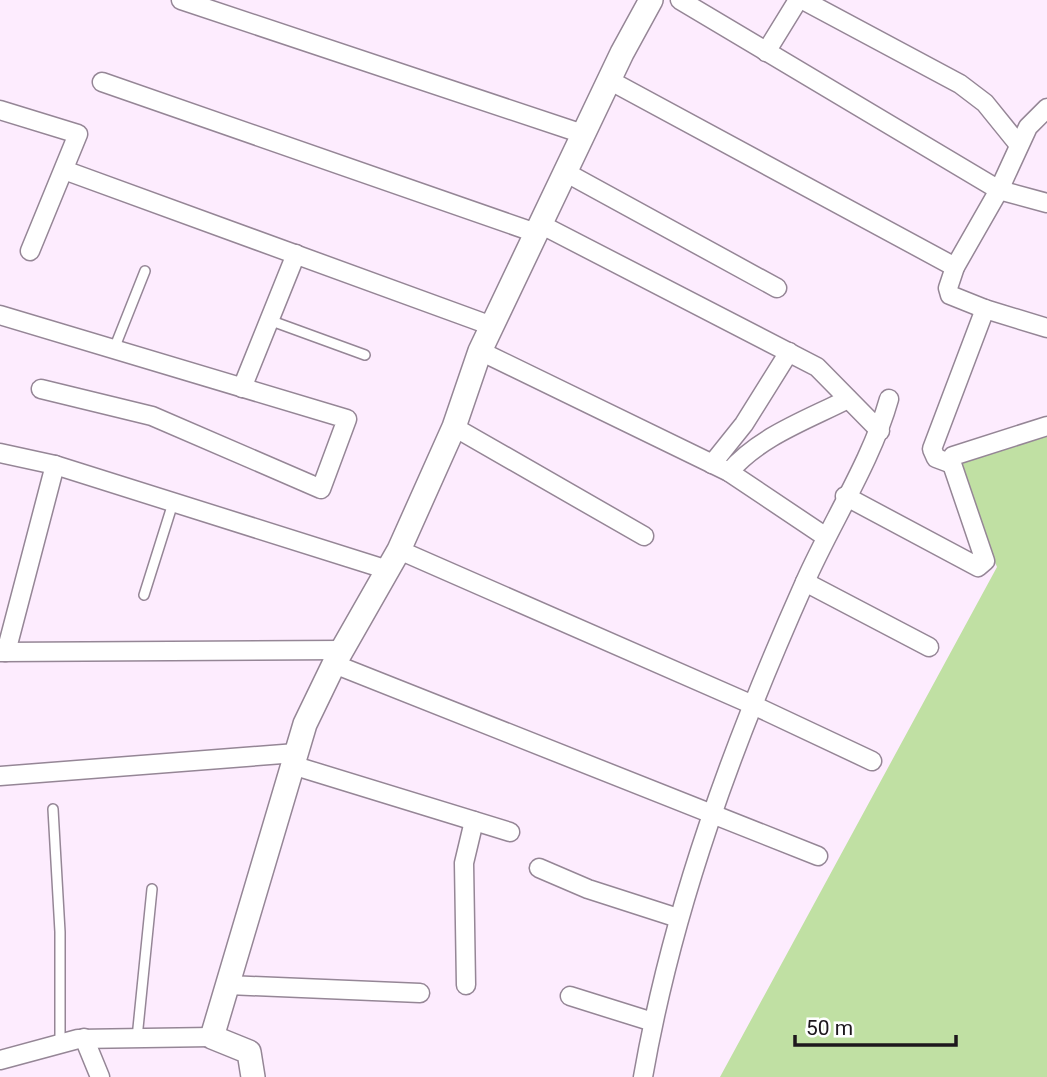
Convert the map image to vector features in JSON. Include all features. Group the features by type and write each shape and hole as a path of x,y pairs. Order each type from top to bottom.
{"street":[{"path":"181,0 583,134"},
{"path":"680,0 999,190 1047,203"},
{"path":"766,52 801,0 960,84 985,103 1019,145"},
{"path":"212,1037 304,724 393,560 454,427 480,351 645,2"},
{"path":"609,80 955,267"},
{"path":"102,82 538,229 817,367 880,431"},
{"path":"1047,108 1028,127 999,190 955,267 948,288 950,295 985,310 1047,328"},
{"path":"0,110 78,134 30,251"},
{"path":"64,170 492,326"},
{"path":"565,172 777,288"},
{"path":"242,388 296,254"},
{"path":"952,464 936,458 932,449 985,310"},
{"path":"0,315 347,419 321,489 152,416 41,389"},
{"path":"480,351 729,472 826,537"},
{"path":"712,464 744,424 789,352"},
{"path":"729,472 744,455 762,442 848,399"},
{"path":"643,1077 678,918 712,811 805,582 845,496 880,431 889,399"},
{"path":"845,496 978,567 985,561 952,464 953,456 964,450 1047,426"},
{"path":"454,427 644,536"},
{"path":"0,453 55,465 173,503 393,560 753,705 872,761"},
{"path":"55,465 3,652 338,657 591,767 712,811 818,856"},
{"path":"805,582 929,647"},
{"path":"0,776 294,759 510,832"},
{"path":"466,985 464,863 474,821"},
{"path":"539,868 588,889 678,918"},
{"path":"228,985 420,993"},
{"path":"570,996 653,1022"},
{"path":"0,1060 84,1038 212,1037 249,1052 253,1077"},
{"path":"84,1038 100,1077"}],"lane":[{"path":"114,349 145,271"},
{"path":"270,320 365,355"},
{"path":"144,595 173,503"},
{"path":"53,809 60,932 60,1044"},
{"path":"137,1038 152,889"}],"green space":[{"path":"1047,425 1047,1077 720,1077 997,567 953,456"}]}
